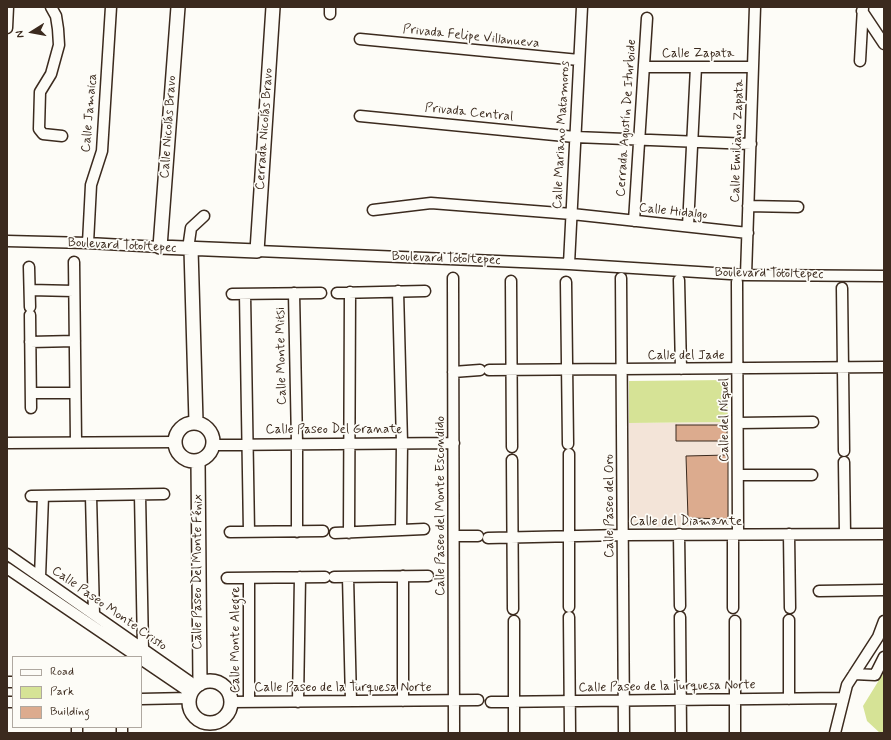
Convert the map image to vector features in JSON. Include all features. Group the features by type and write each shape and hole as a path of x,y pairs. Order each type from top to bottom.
{"main road":[{"name":"Calle Nicolás Bravo","path":"160,248 178,7"},
{"name":"Cerrada Nicolás Bravo","path":"257,251 273,7"},
{"name":"Boulevard Totoltepec","path":"160,248 257,251"},
{"path":"189,249 196,422"},
{"path":"196,422 208,427 214,438 214,445 208,455 198,461 192,462 182,457 178,453 175,442 176,436 184,425 196,422"},
{"name":"Calle Paseo Del Monte Fénix","path":"194,690 198,461"},
{"path":"206,681 220,683 229,693 231,702 228,713 218,728 204,728 190,710 194,690 206,681"}],"street":[{"path":"7,28 8,7"},
{"path":"51,7 56,16 59,45 51,74 40,92 39,130 43,134 62,136"},
{"name":"Calle Jamaica","path":"88,243 91,185 102,151 110,7"},
{"name":"Calle Mariano Matamoros","path":"569,264 582,7"},
{"name":"Calle Emiliano Zapata","path":"746,275 755,7"},
{"path":"863,9 884,44"},
{"path":"860,61 863,9"},
{"name":"Cerrada Agustín De Iturbide","path":"634,221 647,18"},
{"name":"Privada Felipe Villanueva","path":"360,39 579,60"},
{"name":"Calle Zapata","path":"644,67 753,67"},
{"path":"688,226 696,67"},
{"name":"Privada Central","path":"360,116 575,137 751,144"},
{"name":"Calle Hidalgo","path":"373,210 431,204 572,214 748,233"},
{"path":"748,206 798,207"},
{"path":"189,249 191,228 204,216"},
{"name":"Boulevard Totoltepec","path":"7,241 88,243 160,248"},
{"name":"Boulevard Totoltepec","path":"257,251 569,264 746,275 884,276"},
{"path":"74,262 76,442"},
{"path":"29,266 31,408"},
{"name":"Calle Paseo del Monte Escondido","path":"453,278 454,733"},
{"name":"Calle Paseo del Oro","path":"622,278 624,733"},
{"path":"679,280 681,369"},
{"path":"511,281 512,447"},
{"path":"566,282 568,370 570,733"},
{"name":"Calle del Níquel","path":"733,608 738,475 737,282"},
{"path":"842,288 844,451"},
{"path":"30,290 74,291"},
{"path":"398,291 402,443 401,530"},
{"path":"337,293 425,291"},
{"path":"349,533 350,292"},
{"name":"Calle Monte Mitsi","path":"294,293 297,532"},
{"path":"232,294 321,293"},
{"path":"245,294 249,443 249,532"},
{"path":"30,342 74,341"},
{"name":"Calle del Jade","path":"453,372 484,370 884,367"},
{"path":"31,393 75,393"},
{"path":"738,423 813,422"},
{"path":"7,443 175,442"},
{"name":"Calle Paseo Del Granate","path":"214,445 249,443 454,442"},
{"path":"512,460 513,609"},
{"path":"844,462 845,534"},
{"path":"738,475 812,474"},
{"path":"31,496 164,494"},
{"path":"140,495 143,648"},
{"path":"40,577 43,496"},
{"path":"92,496 94,614"},
{"path":"335,533 424,530"},
{"path":"230,532 324,531"},
{"path":"679,534 680,606"},
{"name":"Calle del Diamante","path":"488,538 679,534 884,534"},
{"path":"789,534 790,608"},
{"path":"454,536 478,536"},
{"name":"Calle Paseo Monte Cristo","path":"7,554 143,648 194,690"},
{"name":"Calle Paseo Monte Cristo","path":"7,568 137,656"},
{"path":"403,576 403,701"},
{"path":"227,578 428,576"},
{"path":"298,702 300,577"},
{"path":"348,577 350,701"},
{"name":"Calle Monte Alegre","path":"249,578 249,702"},
{"path":"819,590 884,590"},
{"path":"680,617 681,733"},
{"path":"514,620 514,733"},
{"path":"789,620 789,699"},
{"path":"835,733 843,698 848,685 878,636 884,621"},
{"path":"734,622 735,733"},
{"path":"854,674 875,675 884,657"},
{"name":"Calle Paseo Monte Cristo","path":"142,660 194,690"},
{"path":"142,699 194,690"},
{"name":"Calle Paseo de la Turquesa Norte","path":"491,702 843,698"},
{"name":"Calle Paseo de la Turquesa Norte","path":"231,702 478,700"}],"shaded area":[{"path":"728,422 729,526 630,527 629,423"}],"green space":[{"path":"727,380 728,422 629,423 629,381"},
{"path":"884,672 884,733 880,733 867,721 863,706"}],"building":[{"path":"676,425 727,425 727,441 676,441"},
{"path":"728,455 728,519 688,518 686,456"}]}
